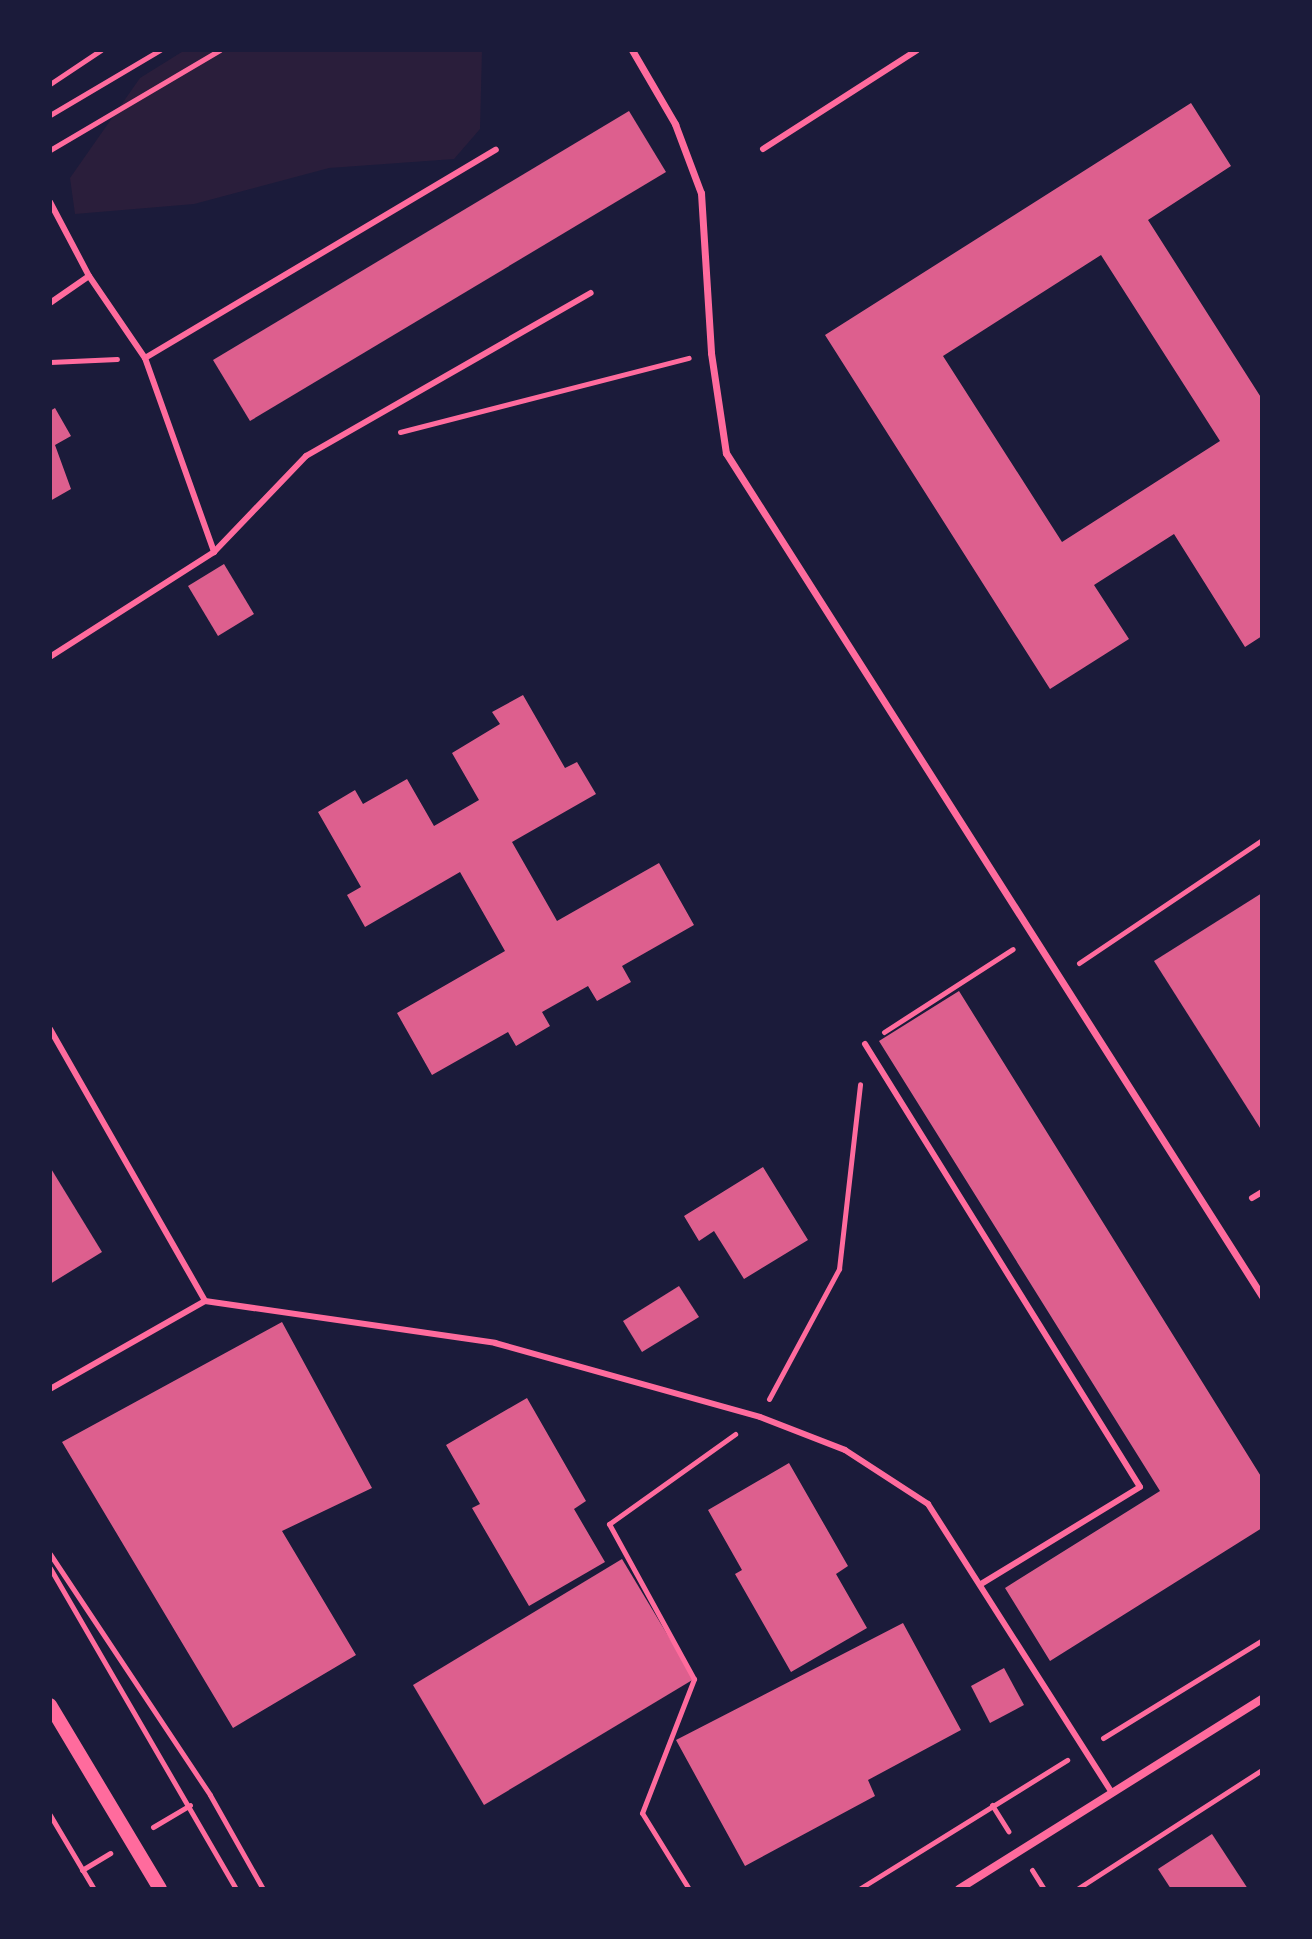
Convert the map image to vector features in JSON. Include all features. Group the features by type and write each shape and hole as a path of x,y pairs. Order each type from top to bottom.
{"street":[{"path":"632,50 675,124 701,193 711,353 726,453 1262,1296"},
{"path":"959,1889 1262,1699"},
{"path":"50,1705 160,1889"}],"lane":[{"path":"763,149 917,50"},
{"path":"145,358 496,150"},
{"path":"50,202 89,276 145,358 214,552"},
{"path":"50,303 89,276"},
{"path":"50,657 214,552 306,456 591,293"},
{"path":"50,1029 205,1301"},
{"path":"865,1044 1140,1487 981,1584"},
{"path":"1252,1198 1262,1192"},
{"path":"50,1389 205,1301 495,1343 760,1417 845,1450 928,1504 1111,1791"}],"path":[{"path":"50,84 101,50"},
{"path":"50,115 160,50"},
{"path":"50,150 220,50"},
{"path":"396,433 711,353"},
{"path":"50,362 145,358"},
{"path":"1058,977 1262,840"},
{"path":"50,1554 210,1795 263,1889"},
{"path":"50,1568 236,1889"},
{"path":"859,1889 1262,1640"},
{"path":"1077,1889 1262,1770"},
{"path":"50,1815 94,1889"}],"shaded area":[{"path":"185,50 482,50 480,129 454,159 329,168 194,204 75,214 70,178 140,78"}],"building":[{"path":"1191,103 1231,166 1148,220 1262,399 1262,636 1245,647 1174,534 1094,585 1129,639 1050,689 825,335","holes":["1101,255 1220,441 1062,542 943,356"]},
{"path":"629,111 666,172 250,421 213,360"},
{"path":"55,408 71,436 55,445 71,489 50,501 50,411"},
{"path":"224,564 254,614 218,636 188,586"},
{"path":"523,695 565,768 577,762 596,794 512,842 557,921 659,863 694,925 622,966 631,982 597,1001 588,986 542,1012 550,1026 516,1046 508,1032 432,1075 397,1013 505,951 460,872 365,927 347,895 361,887 318,812 355,790 363,804 407,779 434,826 479,800 452,753 500,724 492,712"},
{"path":"1262,893 1262,1131 1154,961"},
{"path":"959,991 1262,1478 1262,1528 1050,1661 1005,1588 1160,1491 879,1041"},
{"path":"50,1167 102,1252 50,1284"},
{"path":"763,1167 808,1240 744,1279 714,1231 699,1241 684,1216"},
{"path":"679,1286 699,1317 642,1352 623,1321"},
{"path":"282,1322 372,1488 282,1531 356,1655 233,1728 62,1442"},
{"path":"527,1398 586,1501 574,1509 605,1562 529,1606 472,1508 480,1504 446,1445"},
{"path":"789,1463 848,1566 836,1574 867,1628 791,1672 735,1574 742,1570 708,1510"},
{"path":"622,1559 694,1679 484,1805 413,1685"},
{"path":"903,1623 961,1730 868,1780 875,1796 745,1866 676,1740"},
{"path":"1004,1668 1024,1705 990,1723 971,1686"},
{"path":"1212,1834 1248,1889 1171,1889 1158,1869"}]}
